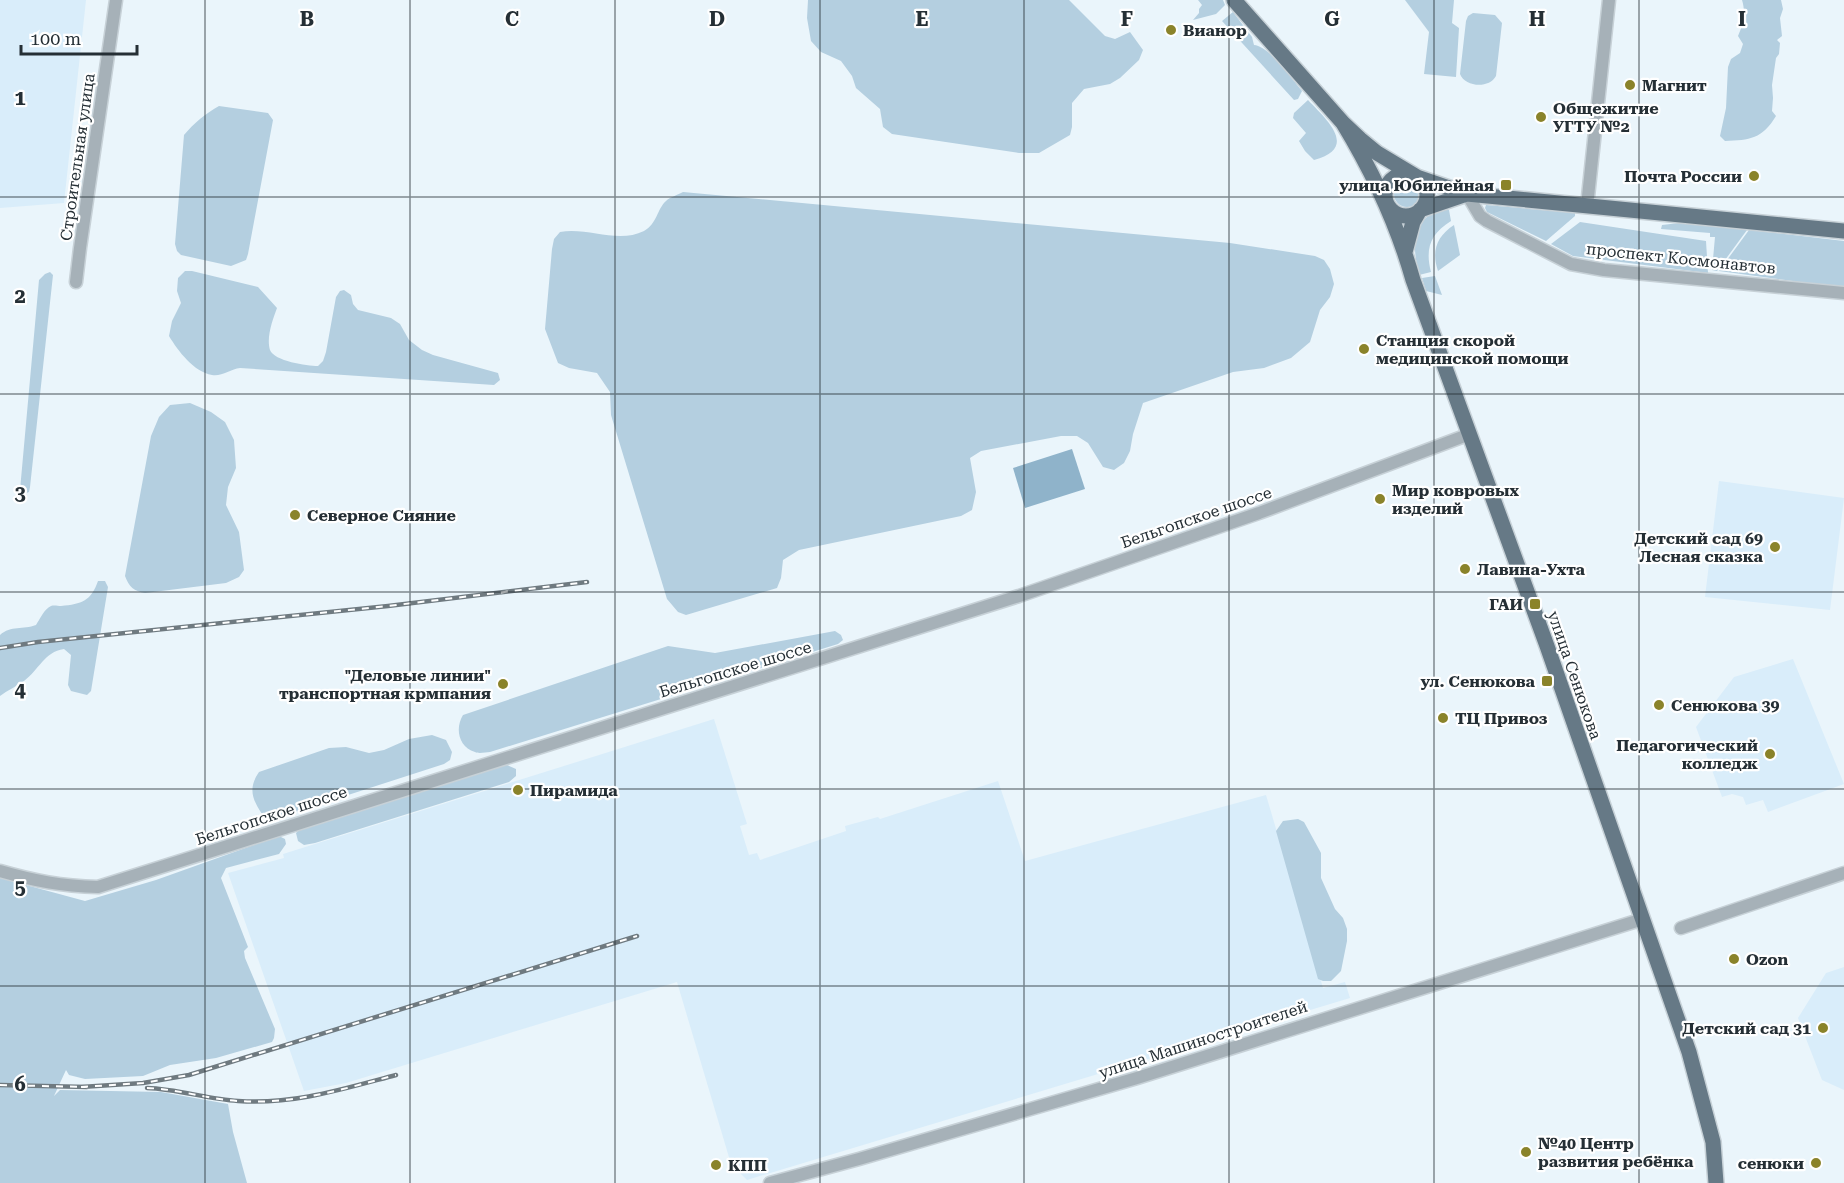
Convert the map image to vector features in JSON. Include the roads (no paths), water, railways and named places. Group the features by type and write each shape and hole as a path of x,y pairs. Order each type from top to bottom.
{"main road":[{"name":"улица Сенюкова","path":"1234,0 1343,123 1377,153 1423,182 1427,195 1426,202 1413,222 1406,252"},
{"name":"улица Сенюкова","path":"1343,123 1374,176 1406,252 1416,289 1547,646 1695,1075 1713,1142 1716,1183"},
{"path":"1467,194 1420,210 1410,216 1403,216 1387,204 1386,191 1392,179 1404,174 1467,194 1844,231"}],"street":[{"name":"Строительная улица","path":"76,282 116,0"},
{"path":"1587,206 1609,0"},
{"name":"проспект Космонавтов","path":"1467,194 1480,216 1487,221 1571,264 1604,270 1844,293"},
{"name":"Бельгопское шоссе","path":"0,871 40,882 98,887 1019,596 1259,513 1470,434"},
{"path":"1681,928 1844,873"},
{"name":"улица Машиностроителей","path":"770,1183 1126,1082 1643,919"}],"railway":[{"path":"0,648 587,582"},
{"path":"81,1087 143,1083 189,1075 637,936"},
{"path":"147,1088 226,1100 278,1101 318,1095 396,1075"},
{"path":"0,1085 87,1087"}],"place":[{"name":"Вианор","path":"1171,30"},
{"name":"Магнит","path":"1630,85"},
{"name":"Общежитие УГТУ №2","path":"1541,117"},
{"name":"Почта России","path":"1754,176"},
{"name":"улица Юбилейная","path":"1506,185"},
{"name":"Станция скорой медицинской помощи","path":"1364,349"},
{"name":"Мир ковровых изделий","path":"1380,499"},
{"name":"Северное Сияние","path":"295,515"},
{"name":"Детский сад 69 Лесная сказка","path":"1775,547"},
{"name":"Лавина-Ухта","path":"1465,569"},
{"name":"ГАИ","path":"1535,604"},
{"name":"ул. Сенюкова","path":"1547,681"},
{"name":"\"Деловые линии\" транспортная крмпания","path":"503,684"},
{"name":"Сенюкова 39","path":"1659,705"},
{"name":"ТЦ Привоз","path":"1443,718"},
{"name":"Педагогический колледж","path":"1770,754"},
{"name":"Пирамида","path":"518,790"},
{"name":"Ozon","path":"1734,959"},
{"name":"Детский сад 31","path":"1823,1028"},
{"name":"№40 Центр развития ребёнка","path":"1526,1152"},
{"name":"сенюки","path":"1816,1163"},
{"name":"КПП","path":"716,1165"}]}
